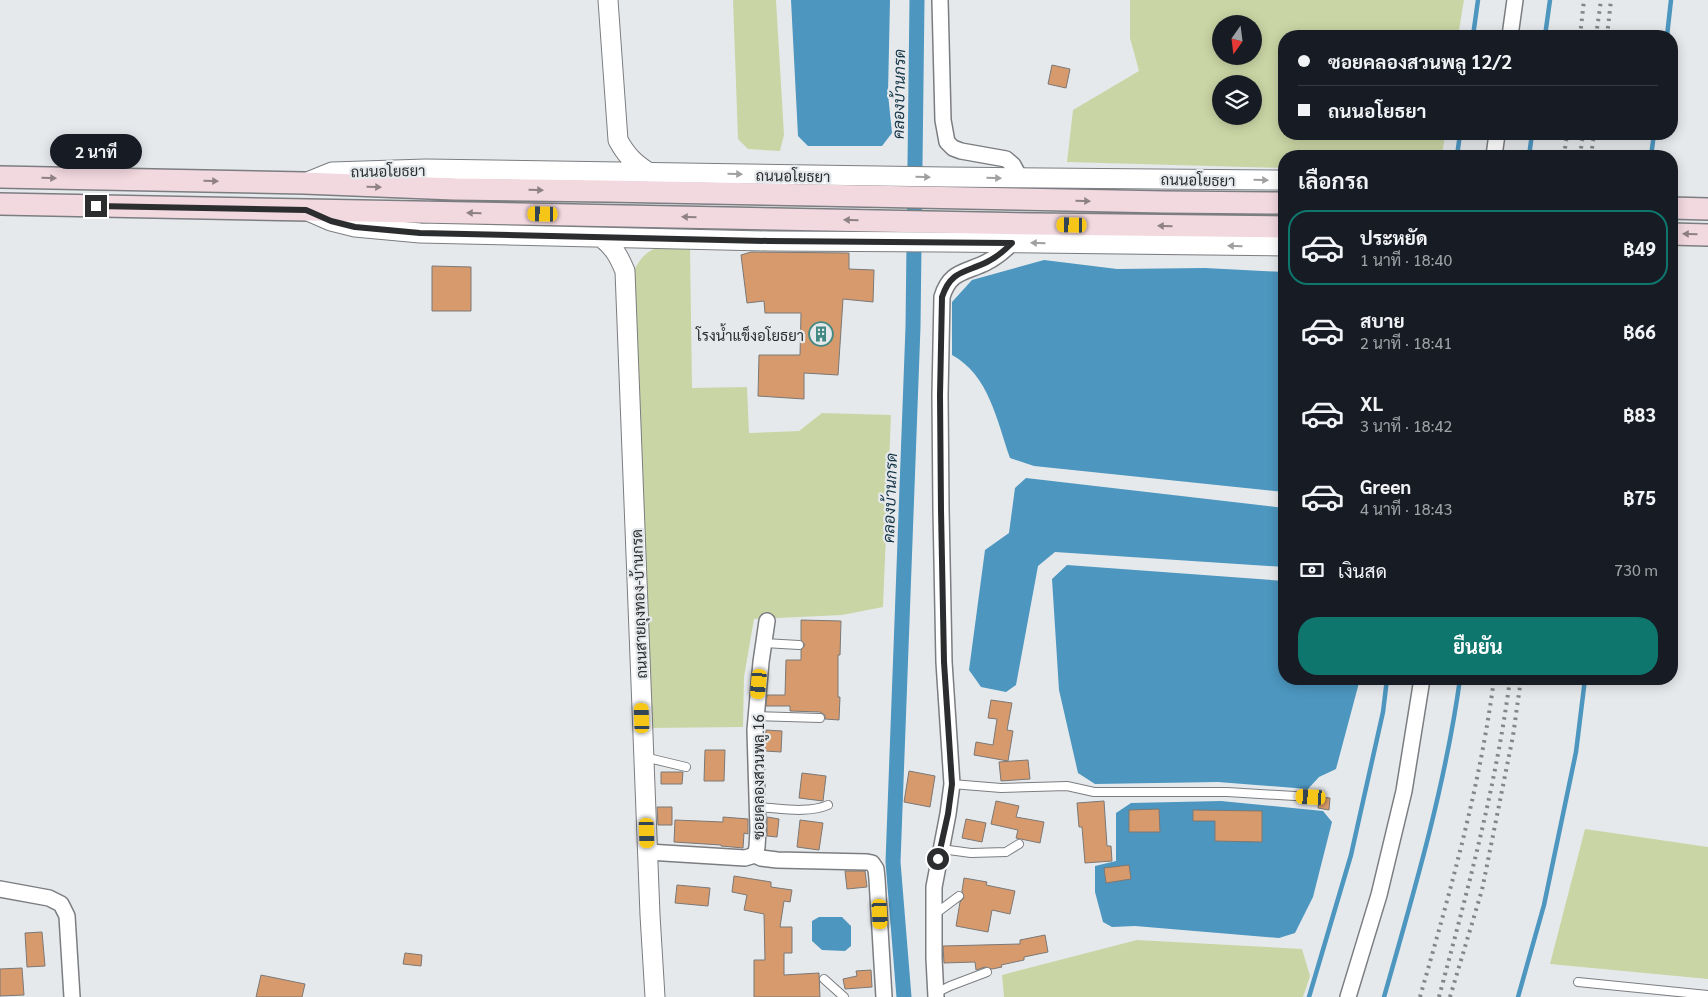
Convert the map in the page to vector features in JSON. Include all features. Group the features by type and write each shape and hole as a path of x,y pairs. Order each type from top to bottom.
{"main road":[{"name":"ถนนอโยธยา","path":"0,177 304,183 454,189 901,197 946,187 1034,200 1278,203"},
{"path":"0,204 900,221 944,232 1034,224 1278,227"},
{"path":"1678,208 1708,208"},
{"path":"1678,234 1708,234"}],"street":[{"path":"608,0 618,140 626,154 648,172"},
{"path":"940,0 943,120 947,142 953,148 962,151 1006,159 1020,178"},
{"path":"1511,30 1514,0"},
{"path":"589,172 602,165 612,153 618,140"},
{"name":"ถนนอโยธยา","path":"304,183 332,172 426,169 901,176 946,187 1020,178 1278,180"},
{"path":"306,210 331,221 355,227 420,233 650,239 899,242 944,232 1012,243 1278,246"},
{"name":"ถนนสายถุงทอง-บ้านกรด","path":"602,238 616,252 625,271 655,997"},
{"path":"625,271 631,257 638,248 650,239"},
{"path":"936,995 933,915 934,887 952,784 944,662 940,395 942,297 945,288 955,274 998,256 1012,243"},
{"name":"ซอยคลองสวนพลู 16","path":"648,852 745,858 755,855 757,847 757,807 755,730 767,621"},
{"path":"1348,997 1379,895 1404,791 1421,685"},
{"path":"755,855 761,858 777,860 872,863 876,869 877,880 884,997"},
{"path":"0,889 49,898 61,904 68,916 72,997"}],"lane":[{"path":"764,643 799,645"},
{"path":"756,716 820,718"},
{"path":"644,757 686,767"},
{"path":"952,784 1022,788 1068,786 1094,792 1227,792 1311,797"},
{"path":"757,807 808,810 828,805"},
{"path":"940,849 971,853 1006,852 1019,844"},
{"path":"933,915 959,896"},
{"path":"936,995 950,986 987,972"},
{"path":"824,979 844,997"},
{"path":"1578,982 1708,995"}],"green space":[{"path":"733,0 776,0 784,135 780,151 748,149 738,139"},
{"path":"1130,0 1464,0 1459,30 1278,30 1278,140 1444,140 1443,150 1278,150 1278,168 1067,162 1073,110 1139,71 1130,38"},
{"path":"662,246 690,247 692,388 747,387 749,433 799,431 822,413 891,415 883,607 842,615 754,619 744,677 743,727 647,728 633,273 644,256"},
{"path":"1585,829 1708,847 1708,979 1550,964"},
{"path":"1137,940 1302,949 1310,976 1303,997 1004,997 1002,975"}],"water":[{"path":"791,0 890,0 888,94 892,133 882,146 808,146 798,136"},
{"path":"1044,260 1117,269 1205,268 1278,272 1278,491 1034,466 1010,458 996,414 983,387 975,374 952,355 952,302 972,280"},
{"path":"1026,478 1278,507 1278,567 1055,552 1038,566 1016,685 1006,692 981,687 969,670 985,550 1009,533 1015,488"},
{"path":"1067,565 1278,581 1278,685 1358,685 1336,769 1319,777 1308,789 1218,782 1095,784 1078,773 1059,690 1052,579"},
{"path":"1221,801 1323,811 1332,822 1313,897 1295,933 1279,938 1135,926 1112,927 1103,922 1095,892 1095,866 1116,861 1116,813 1131,803"},
{"path":"819,917 842,917 851,926 851,946 845,951 822,950 812,941 812,921"}],"building":[{"path":"1052,65 1070,69 1066,88 1048,84"},
{"name":"โรงน้ำแข็งอโยธยา","path":"751,252 849,253 849,269 874,270 873,302 843,299 838,375 804,373 804,399 758,396 759,355 800,355 801,313 765,313 764,301 747,303 741,255"},
{"path":"432,266 471,267 471,311 432,311"},
{"path":"801,620 841,621 840,655 838,655 839,720 825,719 825,715 820,712 790,711 790,706 766,706 767,695 785,695 786,660 801,660 801,650 805,645 801,640"},
{"path":"991,700 1012,703 1007,730 1013,731 1008,761 974,755 976,742 993,745 997,719 988,718"},
{"path":"766,730 782,731 781,752 765,751"},
{"path":"705,750 725,750 724,781 704,781"},
{"path":"1028,760 1030,779 1001,781 999,762"},
{"path":"909,771 935,776 930,807 904,802"},
{"path":"661,772 683,772 682,784 661,784"},
{"path":"802,773 826,776 823,801 799,798"},
{"path":"1319,797 1330,798 1329,810 1318,808"},
{"path":"996,801 1019,806 1016,817 1044,822 1040,843 1016,838 1018,830 991,824"},
{"path":"1104,801 1107,846 1111,846 1112,861 1085,863 1082,827 1079,827 1077,803"},
{"path":"657,807 672,807 672,825 658,825"},
{"path":"1159,809 1160,832 1129,832 1129,810"},
{"path":"1193,810 1262,811 1262,842 1215,841 1215,821 1193,821"},
{"path":"723,817 748,819 748,834 744,833 743,848 674,842 675,820 723,822"},
{"path":"767,817 779,819 777,837 767,836"},
{"path":"966,819 986,823 982,842 962,838"},
{"path":"800,820 823,823 819,850 797,847"},
{"path":"1129,865 1131,879 1106,883 1104,868"},
{"path":"845,871 865,871 867,887 847,889"},
{"path":"734,876 771,882 771,887 792,890 790,902 784,901 780,927 792,927 792,953 784,953 784,975 819,973 820,997 754,997 754,960 765,960 764,914 744,910 747,895 732,892"},
{"path":"964,878 987,882 986,885 1015,891 1010,914 992,910 988,932 956,926 960,902 964,898 962,891"},
{"path":"677,885 710,888 708,906 675,903"},
{"path":"42,932 45,966 27,967 25,933"},
{"path":"1045,935 1048,952 1024,957 1024,960 1001,965 1002,967 992,969 985,967 976,970 975,962 944,963 943,946 1020,944 1020,940"},
{"path":"405,953 422,955 421,966 403,964"},
{"path":"22,968 24,995 0,996 0,969"},
{"path":"871,970 872,987 845,989 843,979 857,976 856,971"},
{"path":"261,975 305,984 302,997 256,997"}],"waterway":[{"name":"คลองบ้านกรด","path":"904,997 893,862 913,327 917,0"},
{"path":"1474,30 1478,0"},
{"path":"1546,30 1550,0"},
{"path":"1668,30 1671,0"},
{"path":"1458,150 1459,140"},
{"path":"1530,150 1531,140"},
{"path":"1652,150 1653,140"},
{"path":"1309,997 1351,855 1383,712 1386,685"},
{"path":"1384,997 1437,799 1459,685"},
{"path":"1518,997 1544,905 1576,752 1584,685"}],"railway":[{"path":"1581,30 1584,0"},
{"path":"1597,30 1601,0"},
{"path":"1608,30 1611,0"},
{"path":"1565,150 1566,140"},
{"path":"1581,150 1582,140"},
{"path":"1592,150 1593,140"},
{"path":"1420,997 1463,839 1481,759 1493,685"},
{"path":"1439,997 1489,799 1509,685"},
{"path":"1450,997 1482,890 1513,736 1520,685"}],"place":[{"name":"โรงน้ำแข็งอโยธยา","path":"821,334"}],"route":[{"path":"96,206 306,210 338,224 420,233 768,241 1012,243 998,256 955,274 945,288 942,297 940,395 944,662 952,784 948,814 938,859"}]}
